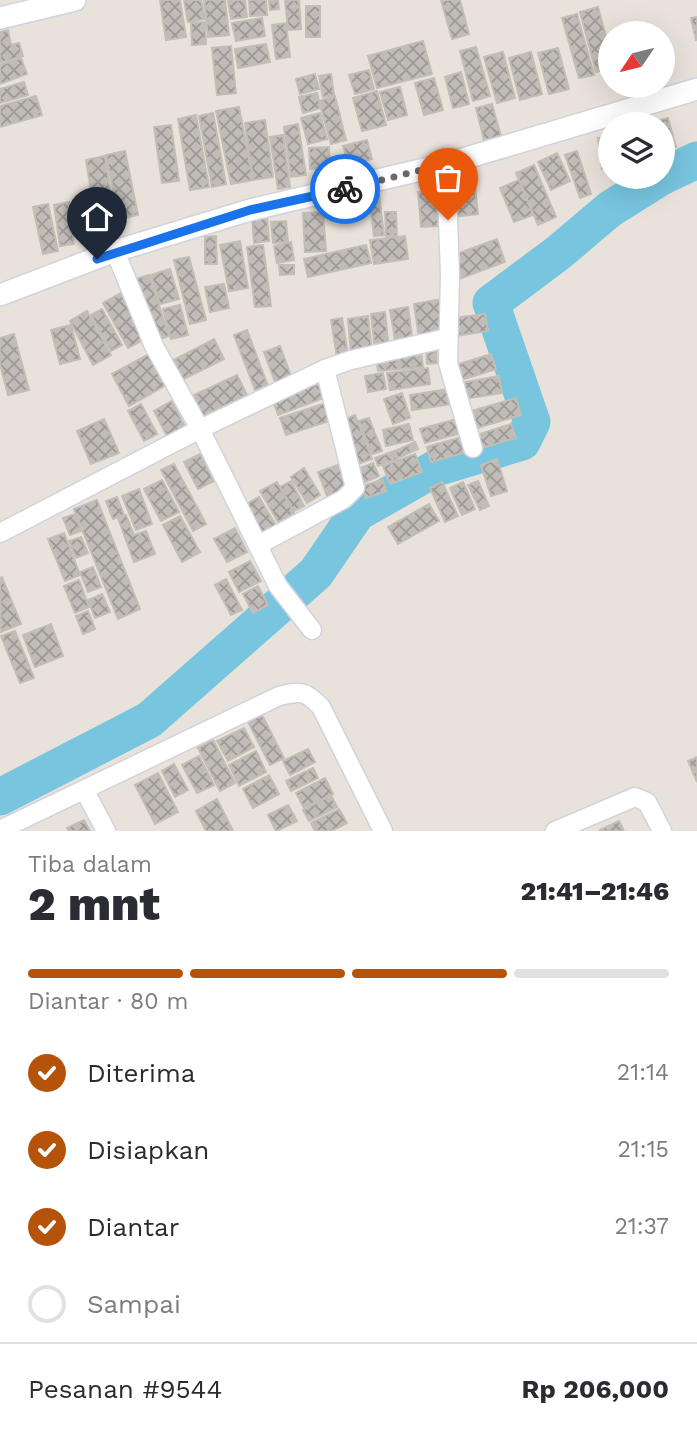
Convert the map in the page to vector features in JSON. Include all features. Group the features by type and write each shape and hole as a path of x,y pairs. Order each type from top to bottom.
{"street":[{"path":"0,18 75,0"},
{"path":"0,295 115,251 250,210 446,164 697,89"},
{"path":"446,164 450,275 448,363 473,448"},
{"path":"115,251 154,346 200,429 278,586 312,630"},
{"path":"0,533 200,429 325,369 351,360 447,338"},
{"path":"258,545 344,499 355,488 325,369"},
{"path":"0,831 279,696 298,692 310,695 321,706 383,831"},
{"path":"85,791 106,831"},
{"path":"555,831 635,797 647,802 662,831"}],"building":[{"path":"160,0 180,0 186,37 166,40"},
{"path":"184,0 201,0 205,19 188,22"},
{"path":"204,0 225,0 229,35 208,37"},
{"path":"228,0 245,0 247,17 231,19"},
{"path":"249,0 266,0 267,15 250,16"},
{"path":"269,0 278,0 279,9 270,10"},
{"path":"285,0 299,0 301,29 288,30"},
{"path":"441,0 460,0 469,34 452,39"},
{"path":"306,6 320,6 320,37 306,37"},
{"path":"598,7 602,21 598,21 598,71 596,72 580,12"},
{"path":"577,14 594,75 579,78 562,18"},
{"path":"697,17 697,40 696,40 691,18"},
{"path":"262,18 265,36 236,41 232,23"},
{"path":"205,22 206,44 192,45 191,23"},
{"path":"286,23 290,57 276,59 272,25"},
{"path":"8,30 11,45 19,43 23,56 0,63 0,32"},
{"path":"423,41 432,74 377,88 368,56"},
{"path":"266,44 270,62 238,68 235,49"},
{"path":"231,46 236,93 217,95 212,48"},
{"path":"476,47 490,96 473,101 460,51"},
{"path":"558,48 569,89 549,94 538,53"},
{"path":"503,52 515,98 497,103 484,57"},
{"path":"531,52 542,94 520,100 509,58"},
{"path":"21,58 27,74 0,84 0,65"},
{"path":"369,70 374,89 355,94 349,75"},
{"path":"461,72 469,104 453,108 445,77"},
{"path":"315,74 319,89 300,94 296,79"},
{"path":"331,74 334,95 323,97 319,76"},
{"path":"434,78 443,110 424,115 415,83"},
{"path":"24,82 28,95 0,103 0,89"},
{"path":"400,87 407,115 388,120 380,92"},
{"path":"377,91 386,125 362,131 353,98"},
{"path":"317,93 321,108 303,113 299,97"},
{"path":"36,96 42,115 0,127 0,106"},
{"path":"335,96 346,140 331,144 319,101"},
{"path":"492,104 501,136 484,140 476,108"},
{"path":"239,107 253,180 231,184 216,111"},
{"path":"213,113 226,184 212,187 199,116"},
{"path":"320,113 327,139 308,144 301,118"},
{"path":"196,115 209,187 190,190 178,119"},
{"path":"265,120 273,177 253,180 245,123"},
{"path":"298,124 306,175 291,177 284,127"},
{"path":"171,125 179,181 162,183 154,127"},
{"path":"283,135 290,187 278,189 270,137"},
{"path":"367,140 372,159 349,165 343,146"},
{"path":"329,147 330,168 310,169 309,148"},
{"path":"125,151 138,215 119,219 106,155"},
{"path":"577,151 591,194 580,198 565,155"},
{"path":"557,153 570,181 551,190 538,162"},
{"path":"105,156 115,220 96,223 86,160"},
{"path":"534,165 556,217 538,225 516,173"},
{"path":"519,180 533,215 514,222 500,188"},
{"path":"475,185 478,214 452,217 449,188"},
{"path":"435,191 438,226 421,227 418,192"},
{"path":"379,194 384,235 374,236 369,195"},
{"path":"69,202 74,244 60,246 54,205"},
{"path":"48,204 58,251 43,254 33,207"},
{"path":"323,212 326,251 305,252 303,213"},
{"path":"385,212 396,212 397,236 386,236"},
{"path":"267,217 269,241 254,243 252,218"},
{"path":"286,221 288,242 273,243 271,222"},
{"path":"216,236 217,264 205,264 205,237"},
{"path":"405,236 408,259 374,264 370,240"},
{"path":"497,239 505,262 459,279 451,256"},
{"path":"240,241 248,288 229,291 220,245"},
{"path":"291,242 294,260 277,263 274,246"},
{"path":"263,245 271,306 255,307 247,247"},
{"path":"366,245 371,263 308,277 304,259"},
{"path":"189,257 206,320 190,324 174,260"},
{"path":"279,265 294,265 294,274 280,275"},
{"path":"170,269 179,299 160,304 151,275"},
{"path":"149,275 169,336 155,341 136,279"},
{"path":"224,284 229,308 210,312 205,287"},
{"path":"121,293 145,339 128,348 103,303"},
{"path":"442,299 447,334 419,338 414,304"},
{"path":"180,305 188,335 171,339 163,309"},
{"path":"408,307 413,344 396,346 390,310"},
{"path":"102,309 122,345 111,351 91,315"},
{"path":"87,311 111,355 93,365 70,321"},
{"path":"385,312 389,350 375,351 371,314"},
{"path":"485,314 488,331 455,336 452,318"},
{"path":"368,316 372,351 351,353 348,319"},
{"path":"342,318 348,355 337,357 331,320"},
{"path":"71,325 80,359 60,364 51,330"},
{"path":"247,330 268,386 255,390 234,335"},
{"path":"14,334 29,390 8,395 0,364 0,338"},
{"path":"214,339 224,359 182,380 172,361"},
{"path":"426,344 436,344 437,363 427,364"},
{"path":"280,346 291,376 275,382 264,352"},
{"path":"421,351 423,367 378,371 376,357"},
{"path":"149,354 166,385 129,406 112,374"},
{"path":"491,354 496,369 458,381 453,366"},
{"path":"428,368 430,384 390,390 387,373"},
{"path":"383,373 386,389 368,392 365,376"},
{"path":"237,375 247,395 202,417 192,396"},
{"path":"499,376 502,393 464,399 461,383"},
{"path":"324,381 329,396 278,415 273,401"},
{"path":"449,389 452,404 412,410 410,395"},
{"path":"402,393 410,418 393,424 384,399"},
{"path":"516,398 521,415 474,429 468,412"},
{"path":"172,401 185,427 167,436 154,411"},
{"path":"326,403 332,420 286,435 280,418"},
{"path":"141,404 157,434 144,441 128,411"},
{"path":"355,415 372,459 358,464 341,421"},
{"path":"369,418 382,451 372,454 359,421"},
{"path":"104,419 119,453 91,464 77,431"},
{"path":"457,419 461,433 425,443 420,429"},
{"path":"409,424 413,440 386,446 383,430"},
{"path":"511,424 516,438 475,450 471,437"},
{"path":"465,436 470,451 431,462 427,447"},
{"path":"415,442 418,449 398,458 395,451"},
{"path":"394,451 397,459 378,466 375,458"},
{"path":"200,454 214,481 198,489 184,462"},
{"path":"415,454 422,472 390,484 383,466"},
{"path":"497,459 507,491 491,496 481,465"},
{"path":"346,462 355,486 327,496 318,472"},
{"path":"373,463 379,476 363,483 358,469"},
{"path":"174,464 206,524 193,531 161,470"},
{"path":"304,468 320,495 307,503 291,477"},
{"path":"162,480 179,512 161,521 144,489"},
{"path":"383,480 386,491 366,498 362,486"},
{"path":"291,481 304,506 294,511 280,487"},
{"path":"478,481 489,506 480,510 468,485"},
{"path":"277,482 294,513 278,522 260,491"},
{"path":"442,482 458,516 445,522 430,488"},
{"path":"463,482 475,509 462,515 450,488"},
{"path":"139,489 152,524 136,530 122,496"},
{"path":"117,497 124,515 113,519 106,501"},
{"path":"259,497 278,529 262,538 243,506"},
{"path":"97,500 140,609 118,619 74,509"},
{"path":"429,504 439,521 398,544 388,527"},
{"path":"75,514 81,531 70,535 63,518"},
{"path":"126,515 134,535 146,531 155,554 134,562 118,518"},
{"path":"180,516 200,552 182,562 163,525"},
{"path":"235,528 247,552 227,562 214,539"},
{"path":"64,533 80,575 65,581 48,539"},
{"path":"81,537 88,553 76,558 69,541"},
{"path":"250,561 261,581 239,592 229,572"},
{"path":"93,567 101,587 88,592 80,572"},
{"path":"2,577 21,624 1,632 0,578"},
{"path":"226,579 242,610 231,615 215,585"},
{"path":"79,580 89,607 75,613 64,586"},
{"path":"258,586 268,605 253,613 243,594"},
{"path":"102,594 110,612 95,618 88,600"},
{"path":"88,611 95,629 83,634 76,616"},
{"path":"51,624 63,656 35,667 23,635"},
{"path":"15,631 34,678 20,683 1,636"},
{"path":"261,713 284,758 270,765 247,720"},
{"path":"244,728 254,747 228,761 217,741"},
{"path":"213,740 235,783 220,791 198,748"},
{"path":"308,749 315,762 290,775 283,761"},
{"path":"256,751 266,772 239,786 229,765"},
{"path":"199,756 214,785 197,793 182,765"},
{"path":"697,757 697,782 688,761"},
{"path":"174,764 188,790 175,797 162,771"},
{"path":"313,768 318,778 291,791 286,781"},
{"path":"158,773 178,812 155,824 135,785"},
{"path":"269,775 279,794 253,808 243,789"},
{"path":"325,778 333,794 304,808 296,793"},
{"path":"331,795 337,807 309,821 303,810"},
{"path":"217,799 233,831 206,831 196,811"},
{"path":"288,805 297,821 276,831 268,815"},
{"path":"339,809 347,823 331,831 315,831 311,823"},
{"path":"84,820 90,831 69,831 67,828"},
{"path":"619,821 624,831 600,831 600,830"}],"waterway":[{"path":"675,170 697,160"},
{"path":"0,797 149,720 316,573 357,513 436,468 522,442 532,422 491,303 558,253 610,209 642,189"}],"way so far":[{"path":"345,189 446,164 448,220"}],"route":[{"path":"97,259 115,251 250,210 345,189"}]}
